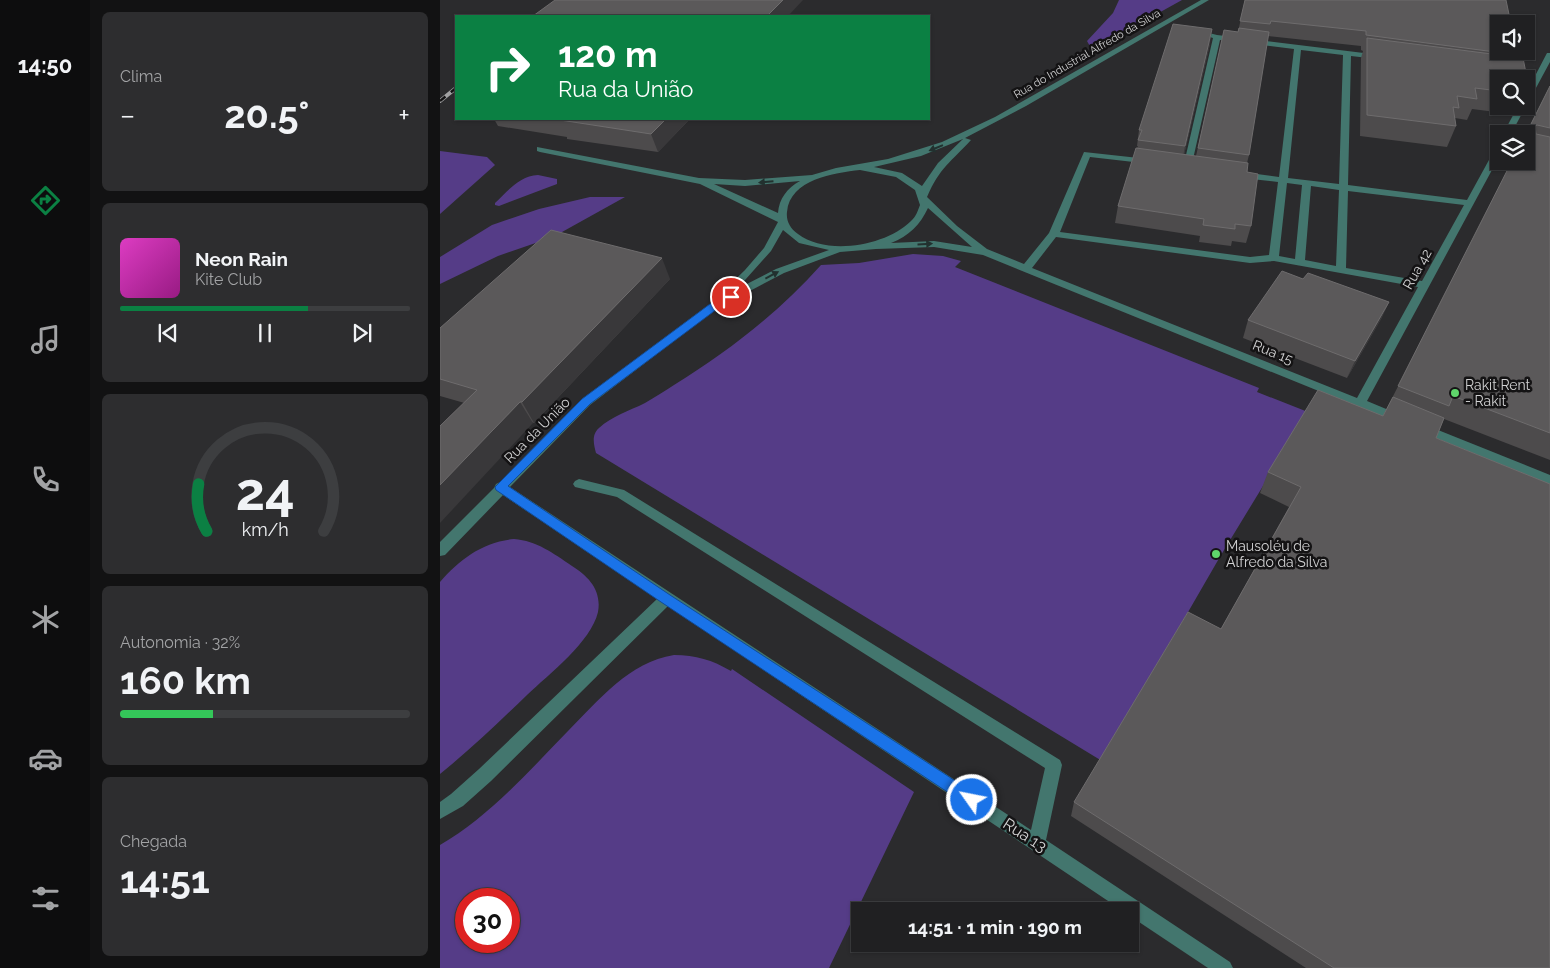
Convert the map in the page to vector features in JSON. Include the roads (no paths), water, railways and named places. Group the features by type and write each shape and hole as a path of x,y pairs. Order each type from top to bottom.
{"street":[{"name":"Rua do Industrial Alfredo da Silva","path":"860,167 906,158 932,150 981,129 1206,0"},
{"path":"1166,22 1174,25"},
{"path":"1191,30 1217,37 1385,58"},
{"path":"1187,168 1217,37"},
{"path":"1274,258 1298,47"},
{"path":"1341,270 1347,53"},
{"path":"1535,83 1550,55"},
{"name":"Rua do Industrial Alfredo da Silva","path":"924,197 928,180 938,166 981,129"},
{"path":"540,150 699,181 751,183 814,176 836,170 860,167 883,169 916,184 924,197 925,207 921,219 910,230 892,241 876,246 841,250 823,248 803,241 793,235 783,221 781,207 787,196 799,185 814,176"},
{"path":"1026,268 1054,234 1087,154 1160,164"},
{"name":"Rua 42","path":"1360,403 1490,165"},
{"path":"1235,174 1469,203"},
{"path":"699,181 783,221"},
{"path":"1300,263 1307,184"},
{"name":"Rua 15","path":"924,197 954,228 985,252"},
{"name":"Rua da União","path":"440,551 500,487 586,402 714,306 749,272 768,249 783,221"},
{"path":"1054,234 1250,260 1274,258 1425,284"},
{"name":"Rua 15","path":"876,246 934,244 985,252 1550,480"},
{"name":"Rua da União","path":"714,306 780,271 841,250"},
{"path":"579,484 620,493 1054,765 1037,842"},
{"name":"Rua 13","path":"500,487 1224,968"},
{"path":"440,811 457,800 485,775 666,599"}],"railway":[{"path":"440,101 455,89"}],"place":[{"name":"Rakit Rent - Rakit","path":"1455,393"},
{"name":"Mausoléu de Alfredo da Silva","path":"1216,554"}]}
